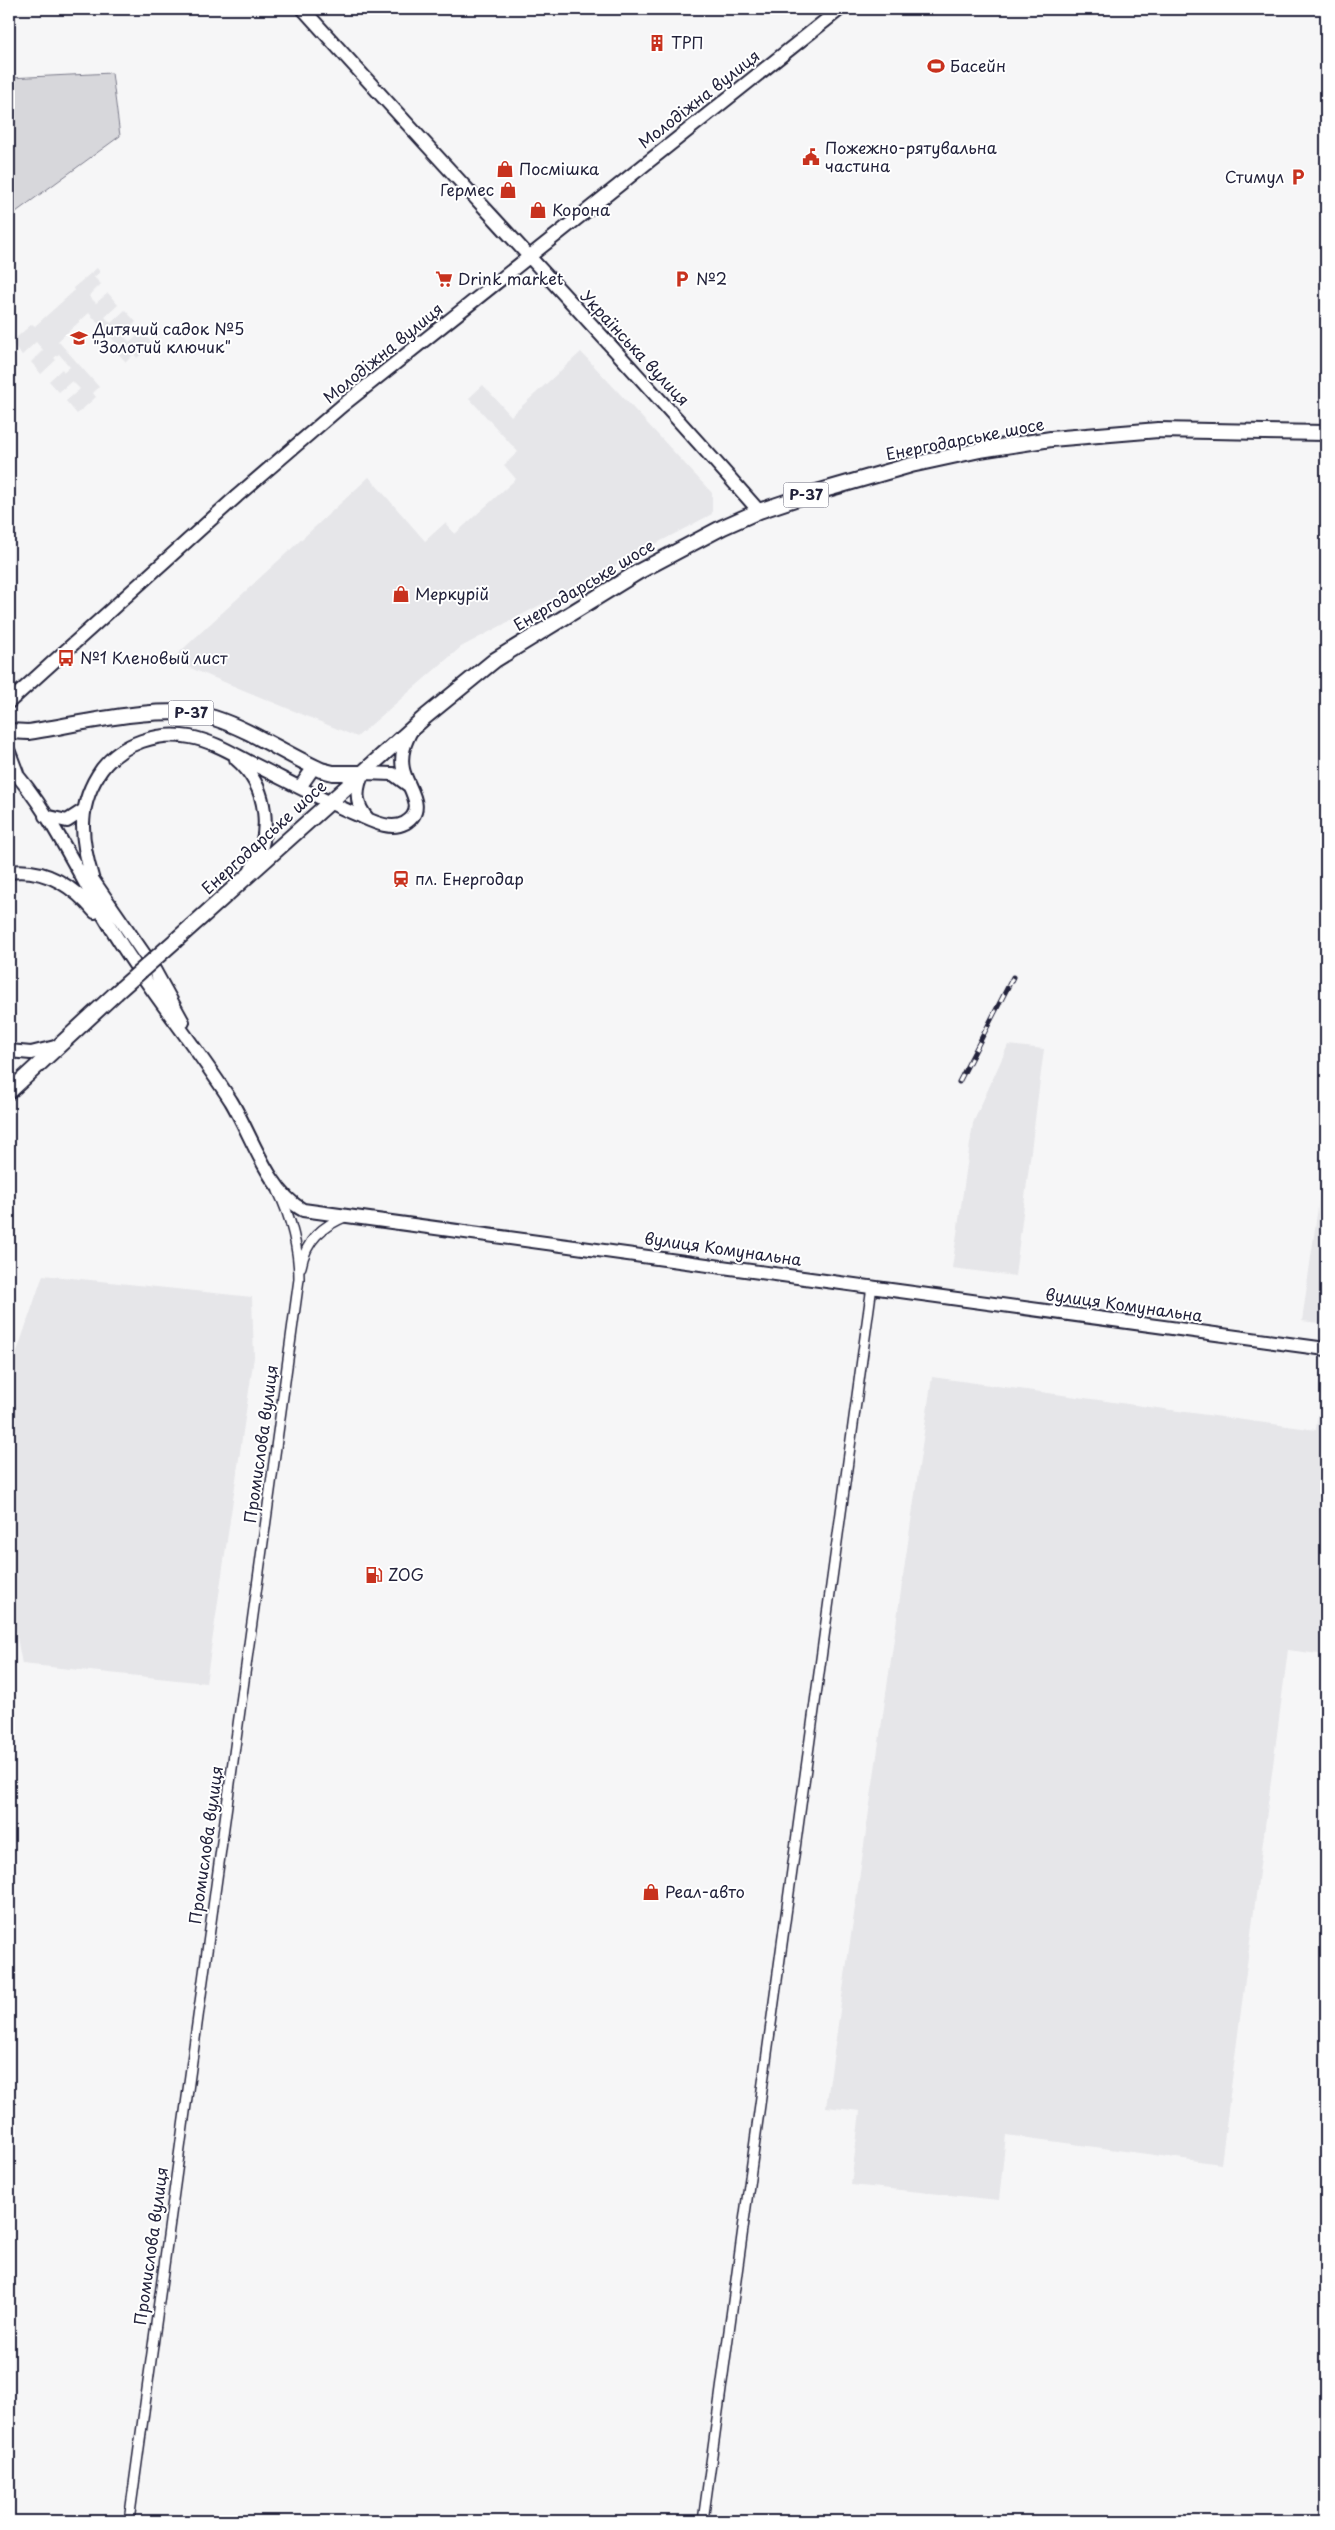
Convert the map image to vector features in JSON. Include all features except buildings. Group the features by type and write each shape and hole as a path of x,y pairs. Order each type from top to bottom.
{"main road":[{"name":"Енергодарське шосе","path":"9,1092 250,872 469,680 540,630 638,572 722,527 759,511 911,465 980,450 1051,439 1158,430 1326,433"},
{"name":"Р-37","path":"9,731 18,733 152,713 183,712 216,719 314,767 333,773 363,773"}],"street":[{"name":"Українська вулиця","path":"303,9 528,257 624,359 759,511"},
{"name":"Молодіжна вулиця","path":"9,702 343,404 840,9"},
{"path":"92,877 82,837 84,810 92,785 104,766 120,752 139,742 177,735 199,739 224,749 328,803 368,819 390,826 398,826 414,815 416,802 403,770 402,756 405,742 412,728"},
{"path":"224,749 247,771 257,788 264,808 266,827 263,846 261,854 250,872"},
{"path":"9,752 18,775"},
{"path":"9,766 18,775 45,816 117,939"},
{"path":"300,787 314,767"},
{"path":"368,819 361,810 356,796 363,773 393,774 410,788"},
{"path":"45,816 67,821 84,810"},
{"path":"45,816 92,877 155,971 200,1053"},
{"path":"9,872 34,873 62,882 81,896 117,939 200,1053"},
{"path":"9,1051 31,1053 59,1046"},
{"name":"вулиця Комунальна","path":"200,1053 241,1119 271,1177 286,1198 303,1210 1326,1349"},
{"name":"Промислова вулиця","path":"129,2521 299,1279 298,1258 288,1219 271,1177"},
{"path":"299,1279 305,1253 312,1239 324,1227 347,1216"},
{"path":"703,2521 872,1286"}],"shaded area":[{"path":"112,73 120,136 9,217 9,78"},
{"path":"97,268 100,272 94,277 101,284 89,296 96,303 108,293 118,305 105,317 111,323 125,310 136,322 123,335 130,342 142,332 153,344 137,358 134,354 126,362 112,347 116,343 89,313 58,341 99,387 93,393 96,397 77,414 66,401 80,389 72,381 59,392 49,381 62,369 64,372 70,367 59,354 54,358 56,360 41,374 31,362 43,350 36,342 22,355 11,342 32,324 35,326 74,291 73,288"},
{"name":"Меркурій","path":"581,352 712,493 712,514 461,647 357,737 171,660 369,477 425,541 445,523 455,534 516,479 504,465 518,452 469,398 483,385 511,416"},
{"path":"1008,1045 1044,1049 1015,1276 952,1268 973,1123"},
{"path":"1326,1150 1326,1324 1302,1321"},
{"path":"43,1275 252,1297 254,1357 206,1683 22,1664 9,1595 9,1375"},
{"path":"932,1377 1316,1430 1322,1387 1326,1388 1326,1655 1288,1650 1221,2164 1006,2135 999,2200 851,2185 860,2111 826,2107"}],"railway":[{"path":"959,1082 1013,977"}],"place":[{"name":"ТРП","path":"657,43"},
{"name":"Басейн","path":"936,66"},
{"name":"Пожежно-рятувальна частина","path":"811,157"},
{"name":"Посмішка","path":"505,169"},
{"name":"Стимул","path":"1298,177"},
{"name":"Гермес","path":"508,190"},
{"name":"Корона","path":"538,210"},
{"name":"Drink market","path":"444,279"},
{"name":"№2","path":"682,279"},
{"name":"Дитячий садок №5 \"Золотий ключик\"","path":"79,338"},
{"name":"Меркурій","path":"401,594"},
{"name":"№1 Кленовый лист","path":"66,658"},
{"name":"пл. Енергодар","path":"401,879"},
{"name":"ZOG","path":"374,1575"},
{"name":"Реал-авто","path":"651,1892"}]}
